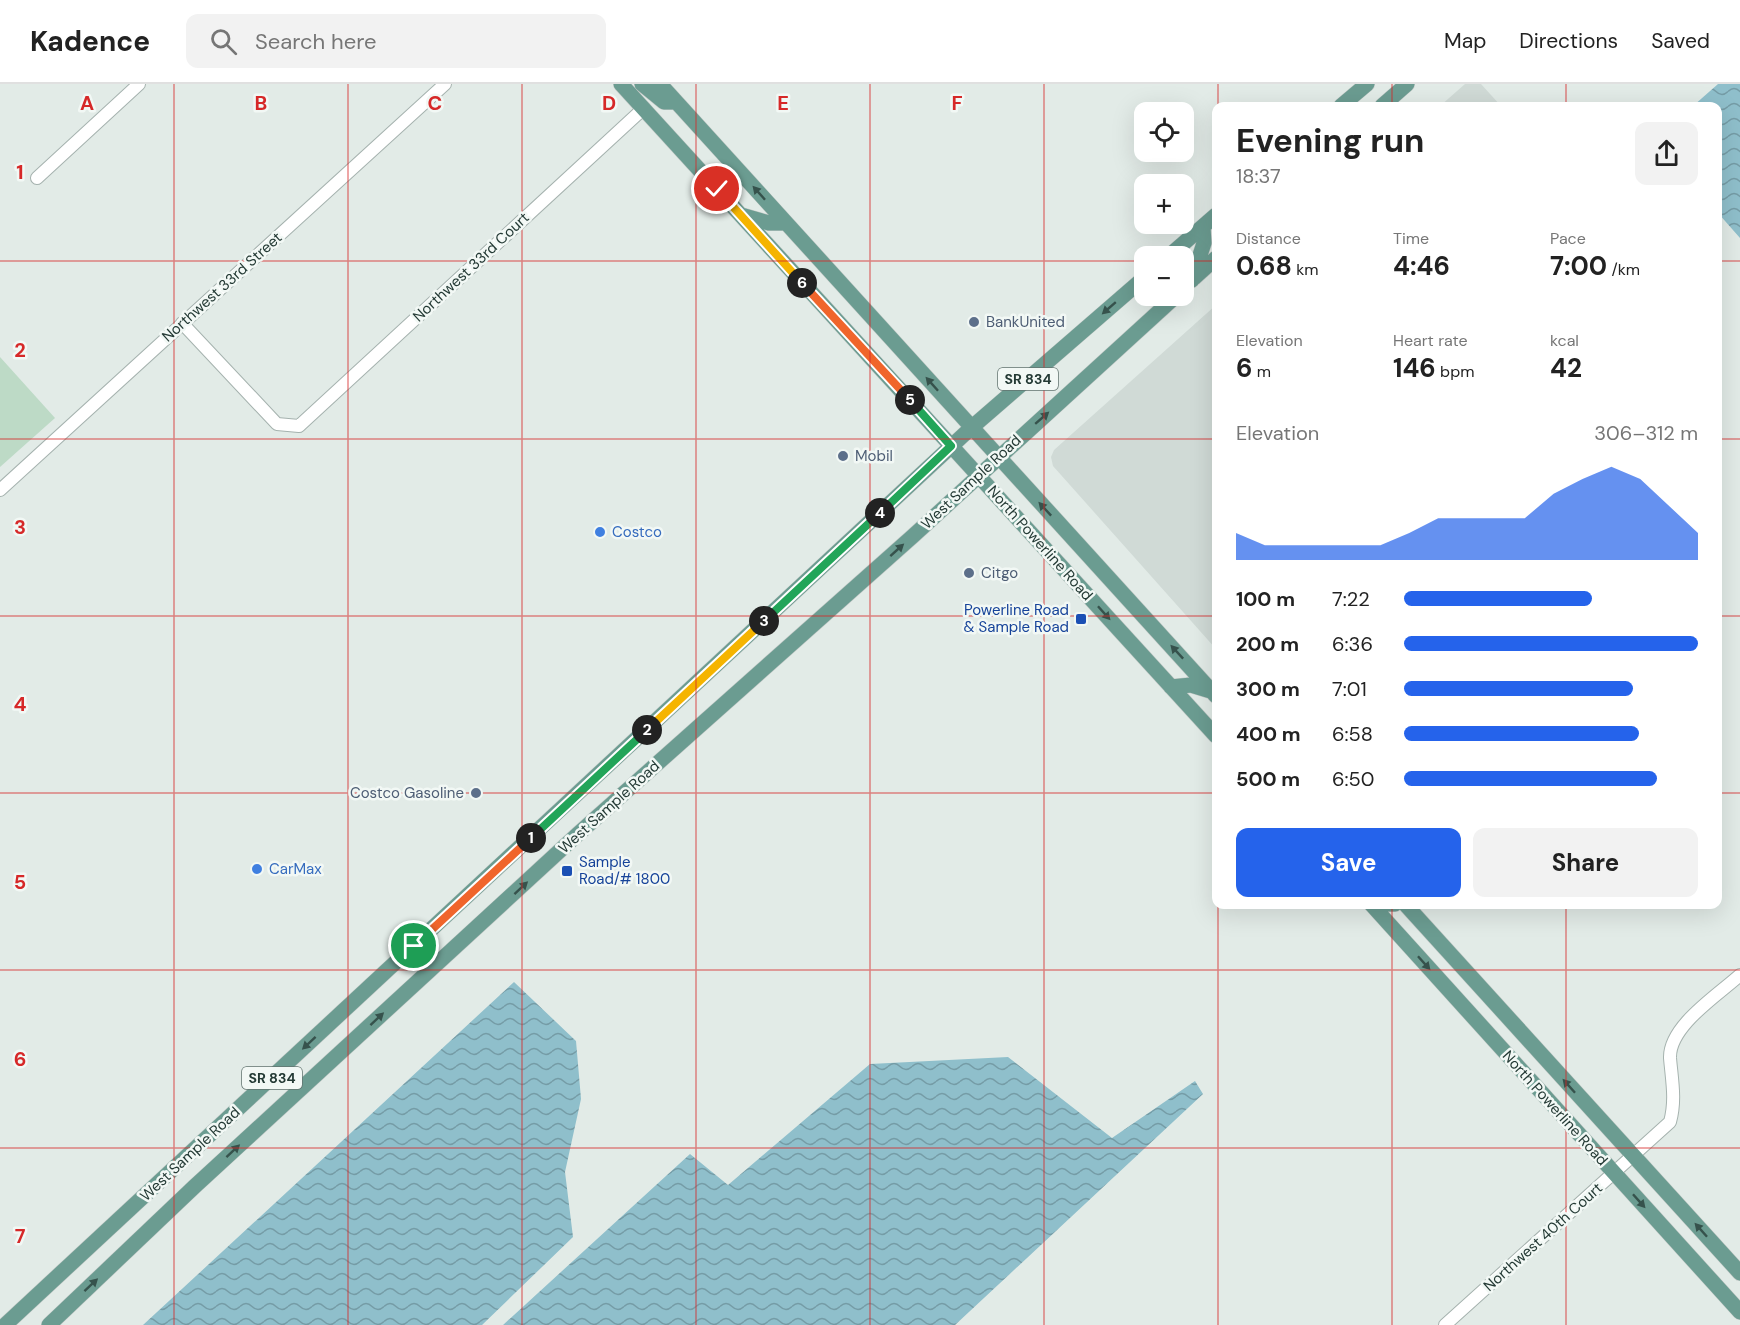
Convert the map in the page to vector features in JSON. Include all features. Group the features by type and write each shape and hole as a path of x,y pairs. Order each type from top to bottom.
{"main road":[{"name":"North Powerline Road","path":"621,84 1212,732"},
{"path":"642,84 664,102 676,102"},
{"name":"North Powerline Road","path":"660,84 1212,691"},
{"path":"1346,102 1367,84"},
{"path":"1387,102 1407,84"},
{"path":"741,215 769,223 786,224"},
{"path":"1181,246 1212,219"},
{"path":"1194,269 1204,243 1203,227"},
{"path":"1194,278 1212,262"},
{"name":"West Sample Road","path":"5,1325 951,446 1134,287"},
{"name":"West Sample Road","path":"49,1325 194,1187 578,834 1165,306"},
{"path":"1171,687 1191,685 1212,693"},
{"name":"North Powerline Road","path":"1376,909 1740,1312"},
{"path":"1404,909 1401,922 1408,945"},
{"name":"North Powerline Road","path":"1409,909 1740,1273"}],"street":[{"path":"37,178 139,84"},
{"name":"Northwest 33rd Street","path":"0,490 445,84"},
{"name":"Northwest 33rd Court","path":"182,323 277,424 299,426 644,108"},
{"name":"Northwest 40th Court","path":"1444,1325 1634,1157 1670,1122 1675,1102 1670,1055 1677,1032 1740,975"}],"shaded area":[{"path":"1465,84 1481,84 1497,102 1445,102"},
{"path":"1212,309 1212,645 1053,466 1051,457 1054,450"}],"green space":[{"path":"0,357 55,418 0,467"}],"water":[{"path":"1718,84 1740,84 1740,238 1722,218 1722,102 1698,102"},
{"path":"514,982 576,1041 581,1099 565,1172 573,1237 482,1325 143,1325"},
{"path":"1008,1057 1112,1138 1195,1081 1203,1094 955,1325 503,1325 690,1154 728,1185 870,1064"}],"place":[{"name":"BankUnited","path":"974,322"},
{"name":"Mobil","path":"843,456"},
{"name":"Costco","path":"600,532"},
{"name":"Citgo","path":"969,573"},
{"name":"Powerline Road & Sample Road","path":"1081,619"},
{"name":"Costco Gasoline","path":"476,793"},
{"name":"CarMax","path":"257,869"},
{"name":"Sample Road/# 1800","path":"567,871"}],"route":[{"path":"414,946 951,446 717,189"}]}
